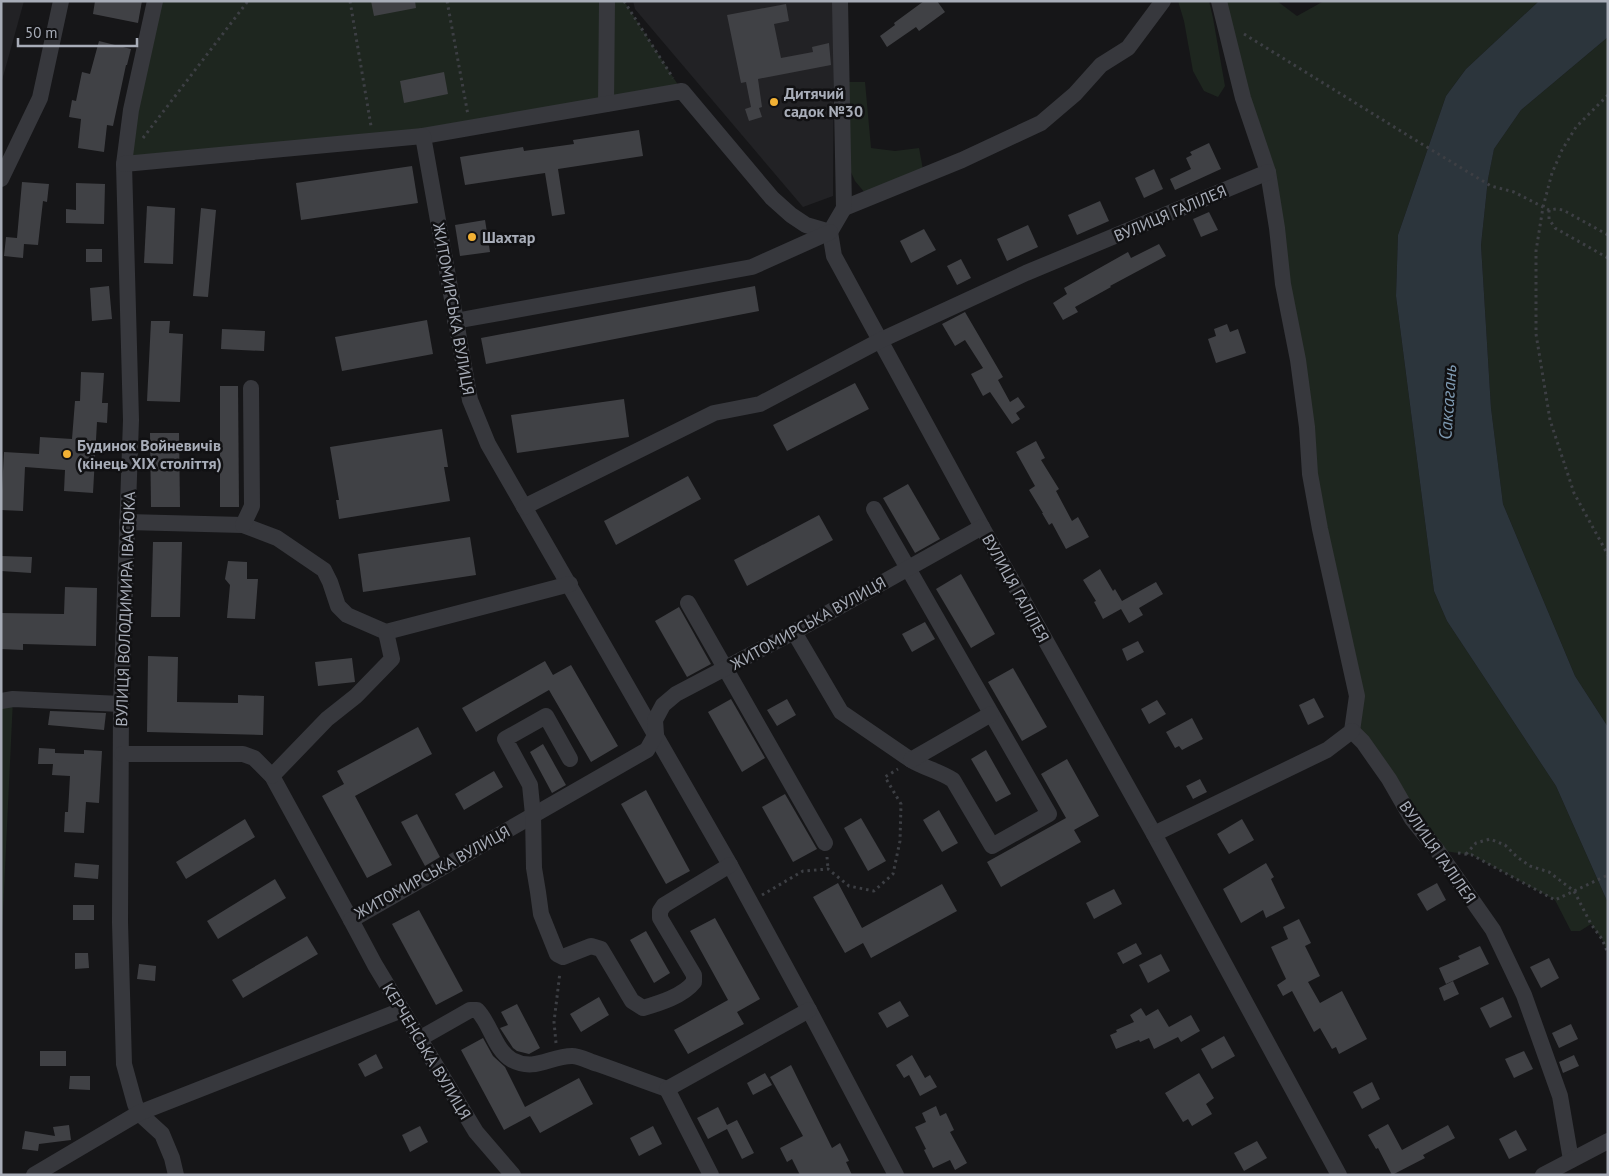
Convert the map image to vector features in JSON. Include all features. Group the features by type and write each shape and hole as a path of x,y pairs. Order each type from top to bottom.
{"street":[{"path":"1,179 40,98 61,1"},
{"name":"ВУЛИЦЯ ВОЛОДИМИРА ІВАСЮКА","path":"155,1 131,110 124,164 131,420 121,704 120,922 124,1064 135,1104 140,1113 162,1134 172,1158 176,1175"},
{"path":"606,104 607,1"},
{"path":"455,321 752,267 830,232 844,208 840,1"},
{"path":"844,208 962,160 1041,123 1075,94 1100,65 1128,48 1163,1"},
{"path":"1154,834 1327,750 1352,731 1357,696 1320,529 1310,474 1307,427 1298,360 1283,284 1268,172 1243,98 1219,1"},
{"path":"124,164 422,136 682,91 772,198 806,225 830,232"},
{"name":"ЖИТОМИРСЬКА ВУЛИЦЯ","path":"422,136 470,400 488,444 730,865 896,1175"},
{"name":"ВУЛИЦЯ ГАЛІЛЕЯ","path":"881,340 1026,273 1268,172"},
{"name":"ВУЛИЦЯ ГАЛІЛЕЯ","path":"830,232 834,256 1154,834 1339,1175"},
{"path":"524,507 714,413 760,404 881,340"},
{"path":"243,525 252,506 251,388"},
{"path":"794,632 841,712 920,766 944,774 953,780 992,846 1048,814 874,509"},
{"path":"127,522 243,525 277,538 324,570 338,606 347,615 386,632 570,584"},
{"name":"ЖИТОМИРСЬКА ВУЛИЦЯ","path":"122,754 243,754 254,758 272,776 351,920 647,750 656,734 656,720 662,705 676,694 794,632 982,526"},
{"path":"688,603 825,843"},
{"path":"272,776 326,719 356,696 392,659 386,632"},
{"path":"1,700 121,704"},
{"path":"911,760 991,714"},
{"path":"570,759 546,716 505,739 530,785 533,815 534,868 541,914 556,954 564,957 592,946 601,949 632,1001 643,1008 658,1004 688,989 694,982 694,975 660,918 660,912 664,906 730,865"},
{"name":"ВУЛИЦЯ ГАЛІЛЕЯ","path":"1352,731 1363,742 1389,779 1412,819 1437,850 1493,930 1524,995 1560,1096 1570,1160"},
{"name":"КЕРЧЕНСЬКА ВУЛИЦЯ","path":"351,920 375,965 476,1132 513,1175"},
{"path":"34,1175 140,1113 402,1010"},
{"path":"419,1039 470,1010 477,1010 484,1017 502,1051 512,1060 524,1064 541,1064 553,1058 574,1056 667,1089 711,1175"},
{"path":"667,1089 809,1010"},
{"path":"1543,1175 1608,1140"}],"path":[{"path":"142,140 248,1"},
{"path":"350,1 374,140"},
{"path":"447,1 471,128"},
{"path":"624,1 682,91"},
{"path":"1224,22 1492,186 1514,192 1549,210 1556,208 1563,210 1608,236"},
{"path":"1608,95 1576,127 1562,150 1552,173 1543,207 1536,251 1536,334 1550,420 1574,493 1608,555"},
{"path":"1549,210 1549,218 1555,228 1608,258"},
{"path":"750,902 803,871 828,869 849,886 874,891 892,874 900,841 901,804 885,777 911,760"},
{"path":"1466,854 1476,843 1490,839 1505,845 1530,866 1549,872 1574,891 1608,953"},
{"path":"1472,855 1555,900 1608,875"},
{"path":"553,1058 556,1044 554,1022 558,982 564,957"}],"shaded area":[{"path":"1,1 24,1 1,84"},
{"path":"155,1 624,1 682,91 423,136 124,164"},
{"name":"Дитячий садок №30","path":"633,1 834,1 833,196 803,207 635,9"},
{"path":"1178,1 1209,1 1225,86 1218,97 1204,91 1193,71 1184,21"},
{"path":"1219,1 1277,1 1297,16 1324,1 1539,1 1466,69 1446,96 1398,235 1396,296 1434,591 1447,621 1556,786 1608,903 1608,953 1602,939 1591,924 1580,931 1571,931 1555,900 1472,855 1437,850 1363,742 1335,599 1277,228"},
{"path":"1608,37 1608,727 1575,676 1503,504 1491,408 1481,245 1488,179 1494,149 1521,110"},
{"path":"845,82 865,82 871,148 895,151 919,148 923,170 866,194 855,181 846,161"},
{"path":"13,699 1,954 1,701"}],"water":[{"name":"Саксагань","path":"1539,1 1608,1 1608,37 1521,110 1494,149 1488,179 1481,245 1491,408 1503,504 1575,676 1608,727 1608,903 1556,786 1447,621 1434,591 1396,296 1398,235 1446,96 1466,69"}],"building":[{"path":"95,1 142,1 138,23 93,14"},
{"path":"371,1 415,1 416,8 374,16"},
{"path":"924,1 937,1 945,12 919,31 916,27 887,47 880,36"},
{"path":"786,4 789,21 774,24 781,58 813,52 812,47 829,43 831,65 758,79 762,107 759,108 762,117 749,121 745,109 751,107 746,82 741,83 727,15"},
{"path":"99,41 131,49 113,126 107,125 104,152 78,148 81,119 69,117 72,100 76,101 82,72 90,74"},
{"path":"444,72 448,94 404,103 400,81"},
{"path":"639,130 643,156 558,169 565,214 552,216 545,173 465,185 460,157 523,147 524,151 574,144 573,140"},
{"path":"1209,143 1221,169 1175,190 1170,179 1191,169 1186,158 1192,155 1190,152"},
{"path":"412,166 418,203 301,220 296,183"},
{"path":"1154,169 1163,189 1144,198 1135,178"},
{"path":"22,182 49,184 47,202 43,201 38,245 24,244 23,258 4,256 6,237 17,238"},
{"path":"76,183 105,184 104,224 66,223 66,209 76,210"},
{"path":"1100,201 1109,221 1077,235 1068,215"},
{"path":"147,206 175,208 173,264 144,263"},
{"path":"201,208 216,210 208,297 193,296"},
{"path":"1209,212 1218,230 1201,237 1193,219"},
{"path":"485,220 490,252 460,256 455,225"},
{"path":"1028,225 1038,247 1007,261 997,239"},
{"path":"924,229 936,250 911,263 900,241"},
{"path":"1159,244 1166,256 1075,307 1078,312 1063,320 1053,303 1067,294 1064,288 1128,252 1131,258"},
{"path":"86,249 102,249 102,262 86,262"},
{"path":"961,259 971,278 957,285 947,266"},
{"path":"109,286 112,319 92,321 90,288"},
{"path":"755,286 759,311 486,364 481,338"},
{"path":"965,312 1003,377 998,380 1010,402 1018,397 1025,407 1016,413 1020,419 1012,424 990,392 983,396 971,374 983,368 965,340 955,346 942,324"},
{"path":"427,320 433,354 342,371 335,337"},
{"path":"151,321 170,321 169,333 183,334 180,402 147,401"},
{"path":"1227,324 1230,332 1238,329 1246,353 1216,363 1208,339 1216,336 1214,329"},
{"path":"222,329 265,331 264,351 221,349"},
{"name":"Будинок Войневичів (кінець ХІХ століття)","path":"81,372 104,373 102,403 108,403 107,423 97,422 93,493 64,491 65,470 25,467 23,511 1,510 4,452 39,454 40,437 72,439 75,401 80,401"},
{"path":"855,383 869,409 787,451 773,425"},
{"path":"220,386 238,386 239,507 220,507"},
{"path":"624,399 629,437 517,453 511,415"},
{"path":"442,429 448,467 444,467 450,501 339,519 336,500 339,500 330,447"},
{"path":"150,433 179,433 180,507 151,507"},
{"path":"1036,441 1045,458 1041,460 1059,489 1056,491 1072,521 1078,517 1089,537 1066,549 1052,523 1049,525 1029,490 1035,486 1016,452"},
{"path":"688,476 701,499 616,545 604,521"},
{"path":"908,484 940,539 915,553 883,498"},
{"path":"819,515 833,540 747,586 734,560"},
{"path":"470,537 476,575 363,592 358,554"},
{"path":"153,542 182,542 180,617 151,617"},
{"path":"1,556 32,557 31,573 1,571"},
{"path":"228,561 247,562 247,579 258,579 255,619 227,618 230,585 225,579"},
{"path":"1100,569 1113,591 1115,589 1122,601 1156,582 1163,594 1139,608 1143,615 1129,623 1121,609 1103,619 1094,602 1096,601 1083,580"},
{"path":"961,574 995,634 971,648 936,589"},
{"path":"65,587 97,588 96,646 23,644 23,650 1,649 1,613 64,614"},
{"path":"679,607 711,664 687,677 655,621"},
{"path":"925,622 935,639 912,652 902,634"},
{"path":"1138,641 1144,652 1127,661 1122,649"},
{"path":"148,656 178,657 177,702 238,703 238,695 264,696 263,735 147,732"},
{"path":"352,658 355,682 318,686 315,662"},
{"path":"545,661 553,675 571,665 618,746 591,762 549,690 476,732 462,708"},
{"path":"1013,668 1047,727 1022,741 988,682"},
{"path":"1314,698 1324,717 1308,725 1299,705"},
{"path":"731,699 765,758 742,772 708,712"},
{"path":"787,699 796,715 777,726 767,710"},
{"path":"1157,700 1166,714 1149,724 1141,709"},
{"path":"50,711 106,713 104,730 48,725"},
{"path":"1192,718 1203,739 1182,750 1179,746 1175,748 1166,732"},
{"path":"418,727 432,754 355,796 392,865 367,878 322,796 344,784 337,771"},
{"path":"543,744 566,785 552,793 530,752"},
{"path":"39,748 55,749 55,753 84,754 84,750 102,751 99,803 86,802 84,833 64,832 65,812 68,812 70,776 52,775 53,764 38,764"},
{"path":"986,750 1011,794 996,802 971,759"},
{"path":"1067,759 1099,816 1074,830 1081,842 1001,887 987,862 1066,818 1041,774"},
{"path":"494,771 503,787 464,810 455,794"},
{"path":"1200,779 1207,792 1193,799 1186,786"},
{"path":"646,790 690,871 666,884 621,804"},
{"path":"785,794 817,849 793,862 762,807"},
{"path":"939,810 958,843 942,852 923,820"},
{"path":"417,814 440,857 425,866 401,822"},
{"path":"861,818 886,861 868,871 844,828"},
{"path":"245,819 255,837 186,879 176,862"},
{"path":"1242,819 1254,840 1229,854 1217,834"},
{"path":"75,863 99,865 98,879 74,877"},
{"path":"1266,863 1274,877 1271,879 1285,908 1266,918 1263,910 1241,923 1223,889"},
{"path":"275,879 286,898 218,939 207,921"},
{"path":"838,883 862,928 942,884 957,911 871,958 863,943 845,953 813,897"},
{"path":"1437,883 1446,900 1427,911 1417,894"},
{"path":"1114,889 1122,904 1094,919 1086,903"},
{"path":"73,905 94,905 94,920 73,920"},
{"path":"419,910 463,991 436,1005 392,924"},
{"path":"715,918 760,999 737,1012 744,1024 688,1054 674,1030 728,1000 690,931"},
{"path":"1299,919 1311,943 1305,946 1320,976 1308,982 1320,1003 1342,991 1367,1039 1339,1054 1336,1047 1332,1049 1320,1028 1314,1032 1292,991 1283,996 1277,985 1286,979 1271,947 1288,939 1283,927"},
{"path":"646,931 670,973 654,983 630,940"},
{"path":"307,936 318,954 243,998 232,980"},
{"path":"1136,943 1142,954 1123,964 1117,953"},
{"path":"1480,946 1489,964 1446,984 1439,968 1460,959 1458,956"},
{"path":"75,953 88,953 89,968 75,969"},
{"path":"1161,954 1170,971 1148,983 1139,965"},
{"path":"1549,958 1559,978 1541,988 1530,967"},
{"path":"139,964 156,966 155,981 137,979"},
{"path":"1453,981 1459,994 1444,1001 1439,988"},
{"path":"599,997 609,1015 581,1032 570,1014"},
{"path":"1503,997 1512,1017 1490,1028 1480,1008"},
{"path":"900,1001 909,1016 887,1028 878,1013"},
{"path":"517,1004 540,1048 529,1054 513,1048 500,1028 508,1025 501,1012"},
{"path":"1141,1008 1146,1016 1158,1009 1169,1027 1191,1015 1200,1031 1181,1042 1178,1037 1154,1049 1149,1038 1116,1049 1110,1035 1117,1032 1116,1030 1134,1022 1130,1015"},
{"path":"1571,1024 1578,1039 1559,1048 1552,1033"},
{"path":"1224,1036 1235,1056 1212,1069 1201,1049"},
{"path":"483,1038 493,1056 505,1067 525,1107 579,1078 593,1104 540,1133 530,1116 504,1130 461,1050"},
{"path":"40,1051 66,1051 66,1066 40,1066"},
{"path":"1524,1051 1533,1069 1514,1078 1505,1059"},
{"path":"376,1054 383,1068 365,1077 358,1064"},
{"path":"912,1055 925,1078 930,1075 937,1087 920,1096 909,1075 904,1078 896,1065"},
{"path":"1574,1055 1579,1066 1563,1073 1559,1062"},
{"path":"791,1065 832,1148 840,1143 849,1161 846,1162 852,1175 800,1175 792,1159 787,1162 780,1148 803,1136 770,1077"},
{"path":"765,1073 772,1085 753,1095 747,1083"},
{"path":"1199,1073 1214,1098 1206,1104 1212,1114 1192,1126 1188,1119 1183,1122 1165,1093"},
{"path":"70,1076 90,1076 90,1090 69,1089"},
{"path":"1372,1082 1380,1099 1362,1109 1353,1092"},
{"path":"936,1106 940,1116 946,1113 954,1130 950,1132 967,1163 955,1170 950,1160 933,1168 915,1127 926,1122 922,1113"},
{"path":"718,1107 727,1125 737,1120 754,1153 742,1159 727,1129 708,1139 697,1118"},
{"path":"1388,1124 1402,1150 1448,1125 1455,1138 1423,1155 1425,1158 1392,1175 1378,1148 1376,1149 1368,1135"},
{"path":"69,1125 71,1140 39,1144 38,1151 22,1149 25,1131 55,1136 53,1127"},
{"path":"420,1126 428,1142 410,1152 402,1135"},
{"path":"653,1126 662,1144 639,1156 630,1138"},
{"path":"1516,1130 1527,1150 1509,1159 1499,1139"},
{"path":"1257,1141 1267,1158 1244,1171 1234,1153"}],"place":[{"name":"Дитячий садок №30","path":"774,102"},
{"name":"Шахтар","path":"472,237"},
{"name":"Будинок Войневичів (кінець ХІХ століття)","path":"67,454"}]}
